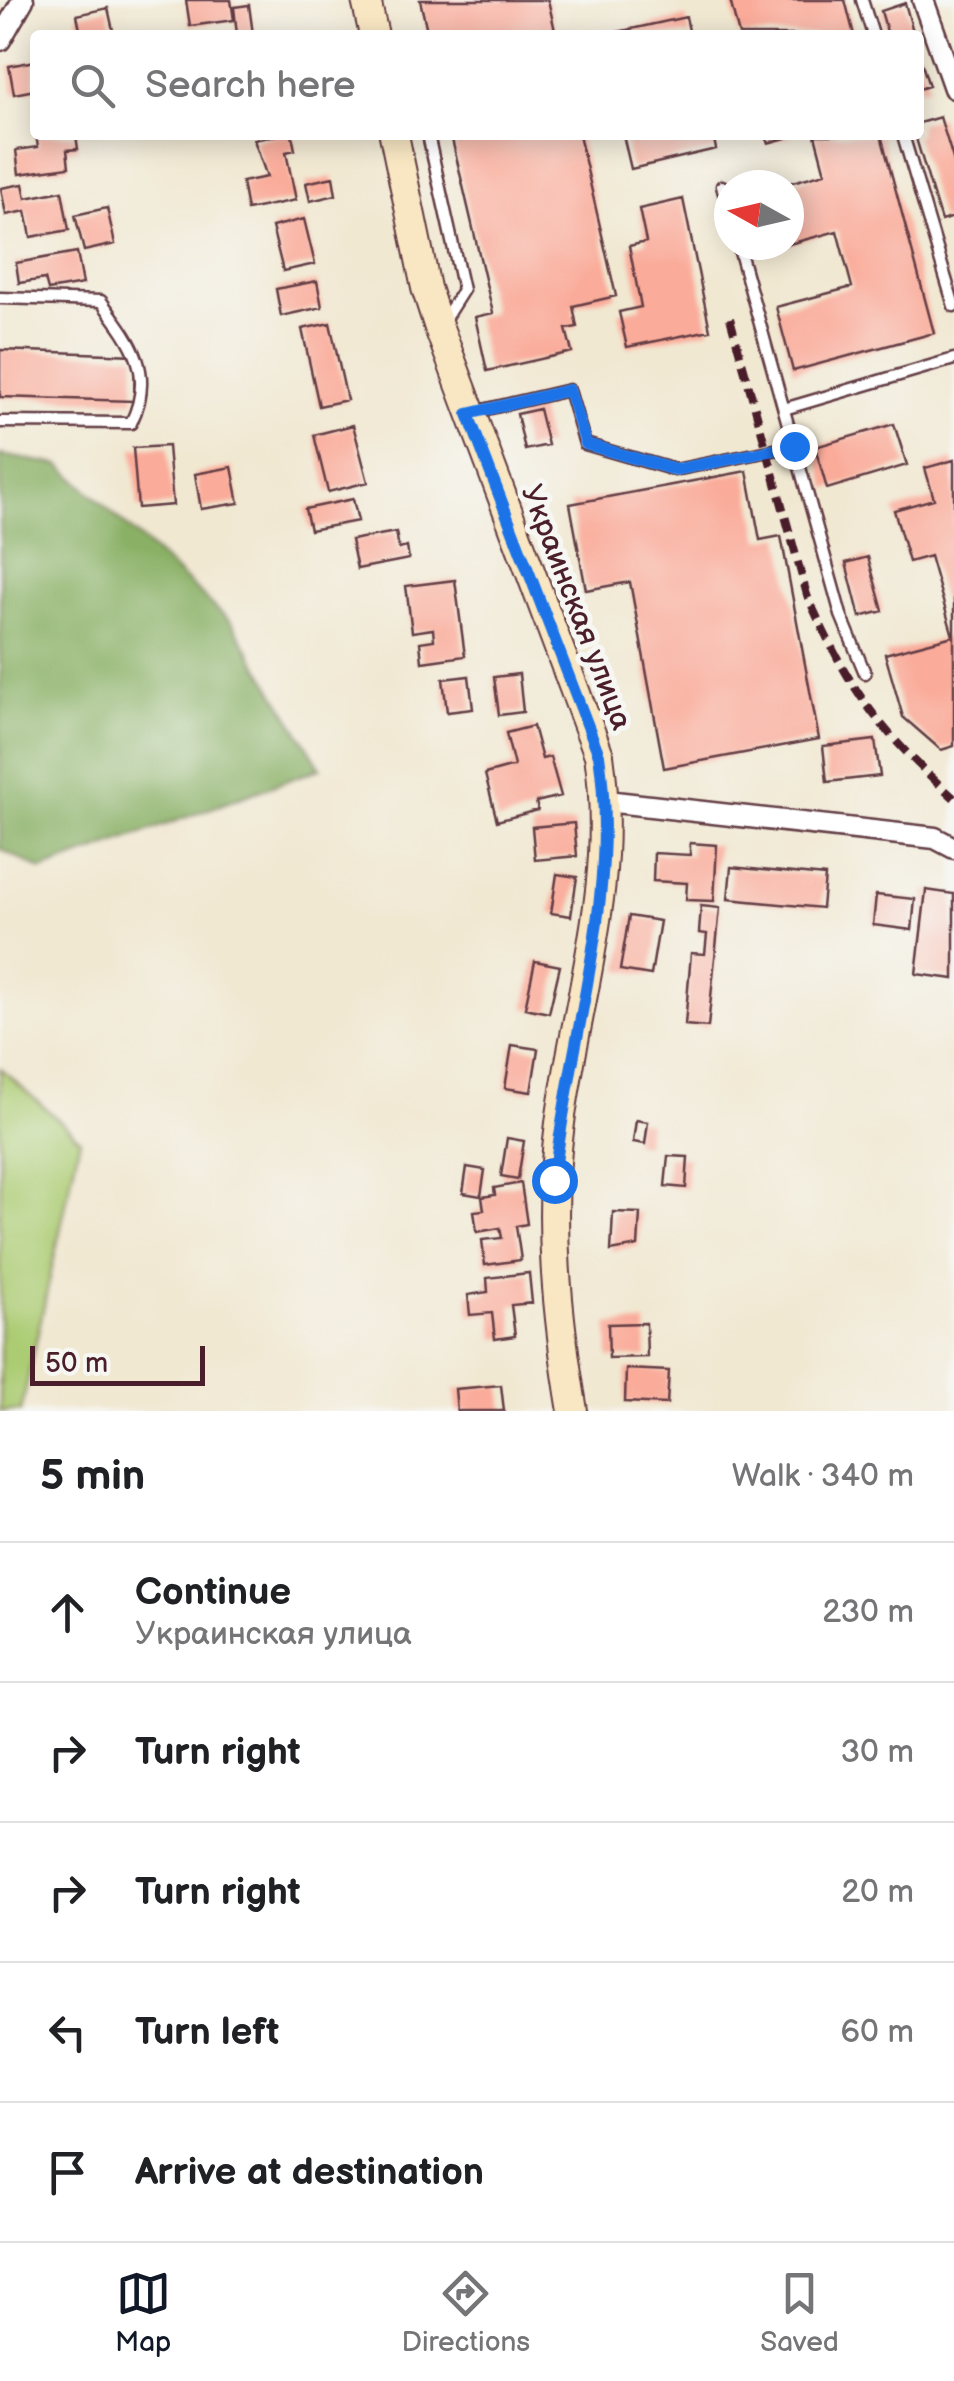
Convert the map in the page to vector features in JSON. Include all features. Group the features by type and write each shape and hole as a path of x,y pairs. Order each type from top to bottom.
{"street":[{"path":"0,40 22,0"},
{"path":"366,0 373,30"},
{"path":"923,0 954,88"},
{"name":"Украинская улица","path":"395,140 426,288 468,414 599,755 606,801 606,863 554,1180 554,1239 573,1411"},
{"path":"606,801 944,835 954,848"}],"lane":[{"path":"862,0 871,30"},
{"path":"429,140 463,290 439,328"},
{"path":"904,140 954,306"},
{"path":"742,260 841,614 865,672"},
{"path":"0,298 101,301 137,349 141,402 131,423 0,422"},
{"path":"784,410 954,359"},
{"path":"468,414 569,390 586,444 675,470 794,446"}],"green space":[{"path":"0,455 60,465 232,623 321,768 42,870 0,849"},
{"path":"0,1068 80,1139 21,1411 0,1411"}],"building":[{"path":"186,0 231,0 234,20 190,26"},
{"path":"420,0 548,0 555,30 427,30"},
{"path":"730,0 845,0 853,30 738,30"},
{"path":"905,3 913,30 887,30 881,11"},
{"path":"249,5 252,30 236,30 234,7"},
{"path":"108,8 113,30 80,30 77,15"},
{"path":"686,17 689,30 627,30"},
{"path":"30,62 30,91 14,94 9,66"},
{"path":"940,117 954,162 954,217 941,221 917,140 924,140 924,122"},
{"path":"37,140 77,140 78,149 67,150 69,167 19,174 16,150 38,147"},
{"path":"254,140 293,140 295,150 286,152 296,200 247,210 242,182 267,177"},
{"path":"452,140 580,140 616,296 573,306 577,327 566,329 572,352 487,371 475,317 493,313"},
{"path":"624,140 714,140 716,149 631,169"},
{"path":"816,140 882,140 934,333 793,371 776,307 852,287 837,231 804,240 804,179 825,173"},
{"path":"333,177 336,195 310,201 306,183"},
{"path":"23,184 26,198 62,191 69,230 31,237 26,211 6,215 1,188"},
{"path":"683,199 710,330 627,347 619,312 641,307 629,246 646,242 639,209"},
{"path":"107,208 115,244 84,251 75,215"},
{"path":"304,219 315,264 283,271 272,227"},
{"path":"77,252 83,284 48,290 45,279 19,283 16,263"},
{"path":"317,281 322,307 281,316 276,289"},
{"path":"330,323 347,400 319,406 302,329"},
{"path":"0,350 135,355 134,401 0,397"},
{"path":"539,409 548,445 525,450 517,414"},
{"path":"894,424 907,465 827,489 815,447"},
{"path":"353,425 368,482 328,492 314,435"},
{"path":"168,446 173,505 138,508 133,448"},
{"path":"954,460 954,746 941,750 903,717 885,654 953,636 930,556 909,562 894,510 934,499 925,468"},
{"path":"232,467 239,503 201,509 195,474"},
{"path":"747,471 760,540 781,536 819,739 664,768 630,582 586,590 570,504"},
{"path":"353,499 358,521 310,530 305,509"},
{"path":"396,532 399,549 407,547 409,559 357,569 351,540"},
{"path":"868,557 883,611 860,617 846,563"},
{"path":"455,580 465,656 422,662 420,642 434,640 433,629 412,632 406,586"},
{"path":"519,674 523,712 499,715 494,677"},
{"path":"469,676 473,709 447,712 443,679"},
{"path":"533,726 542,759 550,757 561,796 536,802 538,810 497,821 485,774 514,766 506,733"},
{"path":"875,740 880,776 827,782 823,746"},
{"path":"574,823 577,856 535,860 532,827"},
{"path":"690,843 717,845 714,901 686,900 687,883 653,881 654,853 690,855"},
{"path":"731,867 825,876 822,908 728,899"},
{"path":"557,874 577,877 571,916 551,913"},
{"path":"926,890 954,894 954,979 916,974"},
{"path":"876,895 915,899 912,930 873,925"},
{"path":"701,906 720,908 708,1027 685,1025 691,953 705,954 707,934 699,933"},
{"path":"629,916 660,921 651,975 620,970"},
{"path":"535,961 560,966 549,1013 525,1008"},
{"path":"512,1045 538,1049 531,1092 505,1088"},
{"path":"636,1120 648,1122 645,1144 633,1142"},
{"path":"507,1138 524,1141 518,1179 501,1176"},
{"path":"668,1156 688,1157 686,1188 665,1186"},
{"path":"467,1167 485,1170 481,1196 463,1193"},
{"path":"521,1183 527,1224 516,1226 521,1260 485,1265 482,1240 502,1238 500,1228 477,1232 474,1211 484,1210 482,1197 495,1195 494,1188"},
{"path":"613,1212 640,1213 638,1246 611,1251"},
{"path":"529,1273 532,1303 511,1305 515,1336 495,1339 492,1313 470,1315 468,1295 488,1292 487,1278"},
{"path":"646,1323 647,1357 609,1358 608,1324"},
{"path":"626,1369 669,1371 667,1404 625,1402"},
{"path":"501,1385 504,1411 457,1411 455,1389"}],"railway":[{"path":"730,318 807,595 822,628 867,706 904,750 954,798"}],"route":[{"path":"554,1180 560,1122 606,863 606,801 599,755 468,414 569,390 586,444 675,470 794,446"}]}
